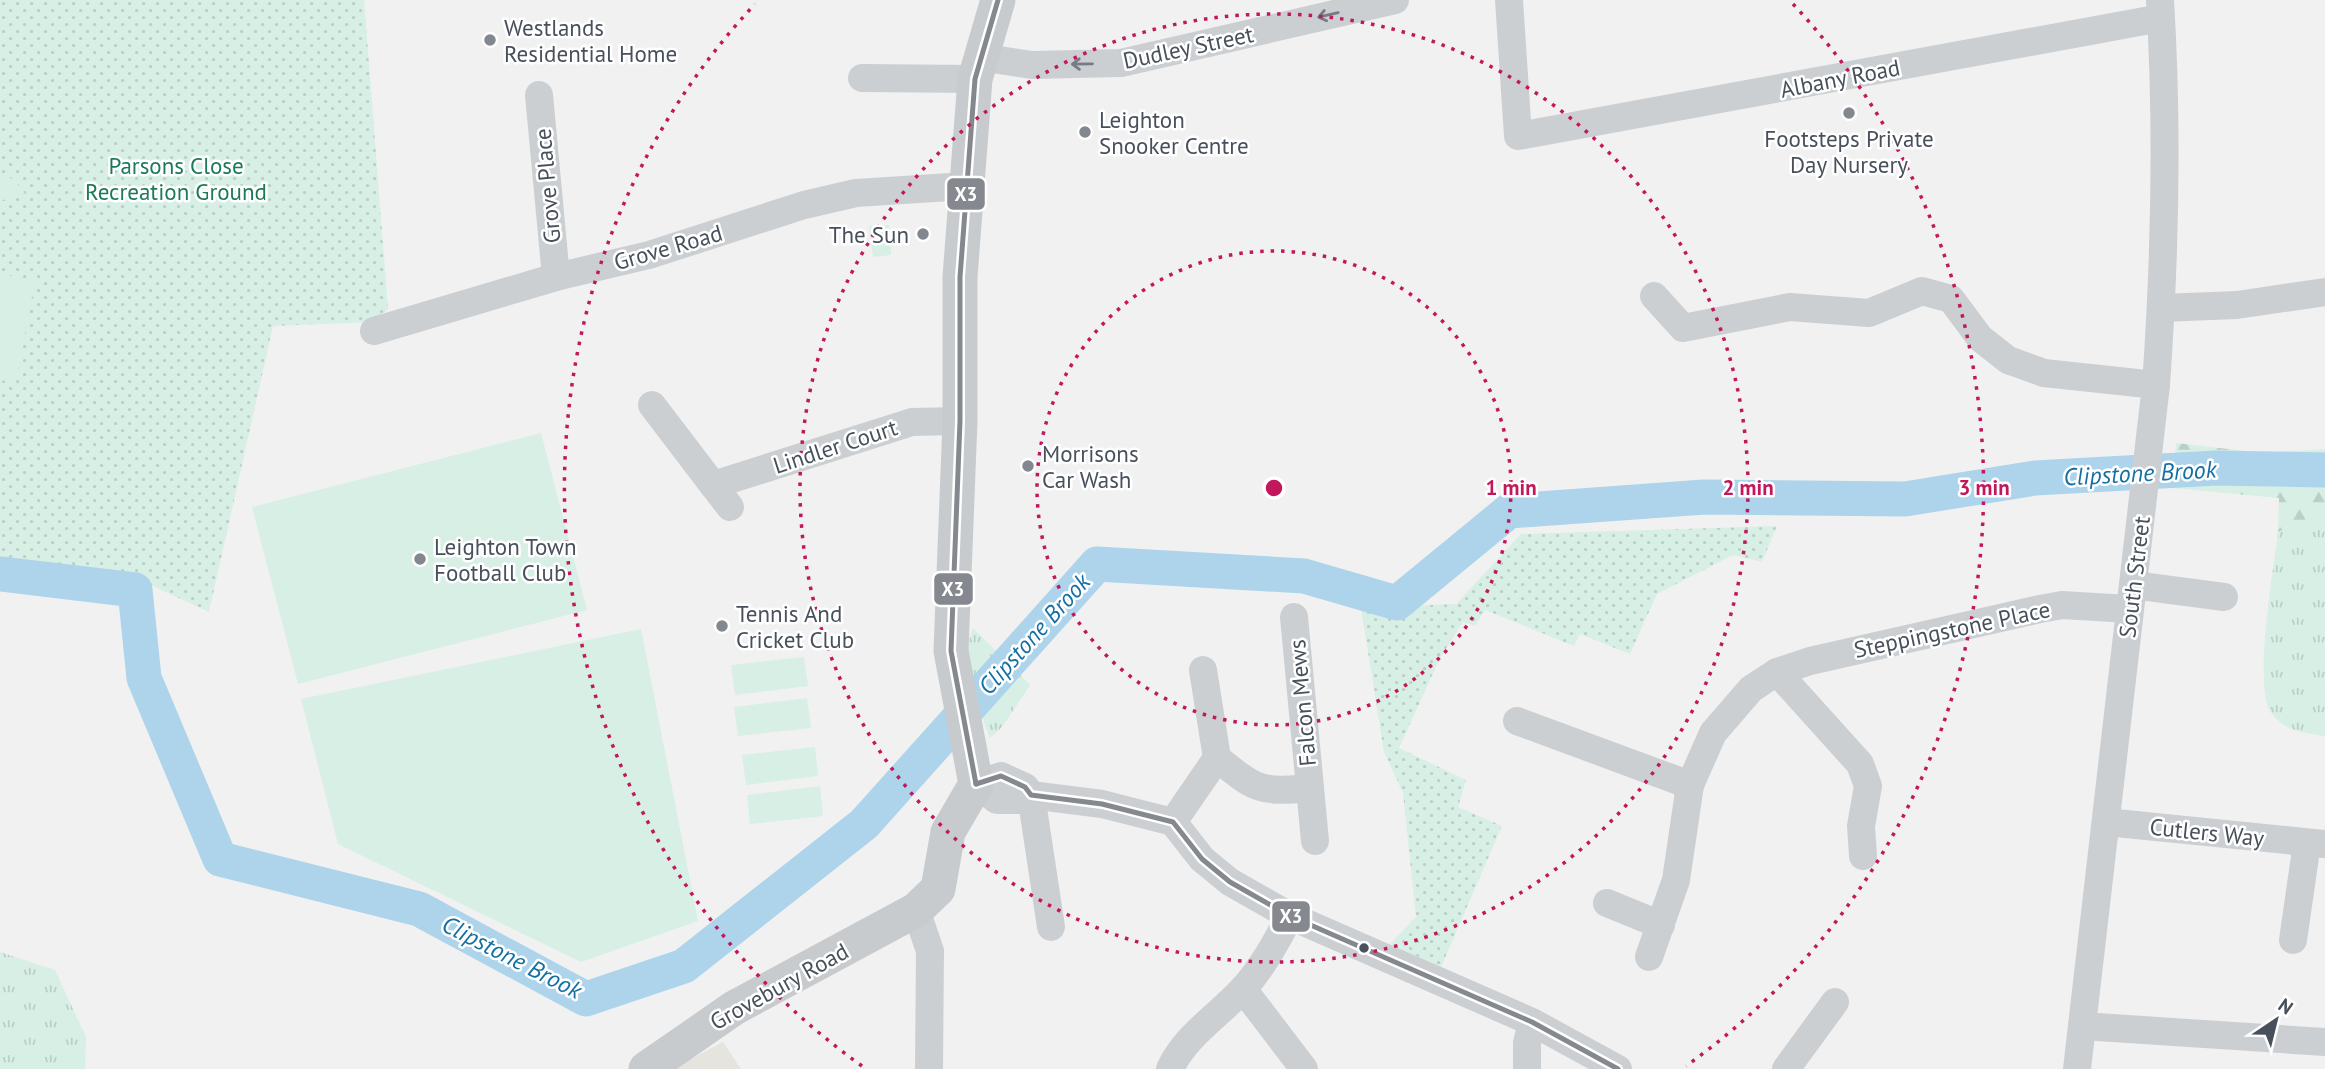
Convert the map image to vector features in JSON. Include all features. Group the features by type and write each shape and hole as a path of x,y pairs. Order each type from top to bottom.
{"main road":[{"path":"974,770 957,700 951,651 960,421 960,277 977,68 998,0"},
{"name":"Grovebury Road","path":"646,1069 734,1008 916,910 938,889 948,832 974,770"}],"street":[{"name":"Dudley Street","path":"862,78 977,68 1121,63 1395,0"},
{"name":"Albany Road","path":"1509,0 1518,136 2161,9"},
{"name":"South Street","path":"2077,1069 2156,385 2161,308 2165,108 2161,9"},
{"name":"Grove Place","path":"539,95 556,277"},
{"name":"Grove Road","path":"374,331 556,277 649,255 804,205 856,193 966,186"},
{"path":"1654,296 1684,328 1790,307 1869,313 1922,291 1951,299 1980,338 2008,360 2043,373 2156,385"},
{"path":"2161,308 2237,305 2325,292"},
{"path":"652,405 730,507"},
{"name":"Lindler Court","path":"713,485 912,422 960,421"},
{"name":"Steppingstone Place","path":"1650,957 1676,880 1690,785 1713,733 1751,689 1777,672 1810,661 2062,605 2131,597 2224,597"},
{"name":"Falcon Mews","path":"1294,617 1315,841"},
{"path":"1173,822 1217,758 1203,670"},
{"path":"1777,672 1860,764 1868,786 1861,826 1863,856"},
{"path":"1517,720 1690,785"},
{"name":"Falcon Mews","path":"1217,758 1249,783 1271,792 1310,788"},
{"path":"974,770 1001,776 1025,787 1031,795 1051,927"},
{"path":"1031,795 1102,804 1173,822 1202,859 1230,882 1290,916 1532,1022 1618,1069"},
{"name":"Cutlers Way","path":"2106,822 2316,844 2293,940"},
{"path":"1607,903 1661,925"},
{"path":"916,910 930,951 929,1069"},
{"path":"1170,1069 1178,1053 1266,961 1290,916"},
{"path":"1242,989 1304,1069"},
{"path":"1786,1069 1835,1002"},
{"path":"1527,1069 1527,1042 1532,1022"},
{"path":"2082,1026 2325,1042"}],"shaded area":[{"path":"723,1042 741,1069 672,1069"}],"green space":[{"name":"Parsons Close Recreation Ground","path":"0,0 364,0 388,309 372,322 273,326 209,612 142,581 0,561"},
{"path":"2,175 13,179 25,193 0,201"},
{"path":"889,225 891,255 873,257 869,226"},
{"path":"0,274 35,280 16,383 0,380"},
{"name":"Leighton Town Football Club","path":"541,433 587,610 298,684 252,507"},
{"path":"2176,443 2263,453 2325,449 2325,511 2278,532 2279,498 2173,488"},
{"path":"2325,511 2325,736 2296,730 2277,720 2272,714 2266,700 2264,655 2278,532"},
{"path":"1777,526 1762,562 1733,555 1657,594 1630,654 1580,634 1574,646 1485,610 1475,626 1463,622 1440,658 1399,748 1466,780 1458,807 1502,826 1441,967 1390,944 1416,917 1403,793 1384,752 1361,608 1456,604 1521,534"},
{"path":"973,628 1030,685 1002,727 990,738 971,684 968,656"},
{"path":"641,629 698,921 581,962 338,844 301,699"},
{"path":"804,657 808,686 735,695 731,665"},
{"path":"2307,682 2325,685 2325,701 2304,697"},
{"path":"807,698 811,728 738,736 734,707"},
{"path":"815,747 818,776 746,785 742,755"},
{"path":"820,786 823,816 750,824 747,795"},
{"path":"0,952 55,970 86,1037 85,1069 0,1069"}],"waterway":[{"name":"Clipstone Brook","path":"0,574 135,590 144,678 220,859 419,909 586,999 684,966 864,824 1097,564 1304,576 1397,603 1509,511 1704,497 1905,499 2035,478 2216,468 2325,470"}],"transit line":[{"name":"X3","path":"976,784 951,651 960,421 960,277 975,79 998,0"},
{"name":"X3","path":"976,784 1001,776 1025,787 1031,795 1102,804 1173,822 1202,859 1230,882 1290,916 1532,1022 1618,1069"}],"place":[{"name":"Westlands Residential Home","path":"490,40"},
{"name":"Footsteps Private Day Nursery","path":"1849,113"},
{"name":"Leighton Snooker Centre","path":"1085,132"},
{"name":"The Sun","path":"923,234"},
{"name":"Morrisons Car Wash","path":"1028,466"},
{"name":"Leighton Town Football Club","path":"420,559"},
{"name":"Tennis And Cricket Club","path":"722,626"}]}
